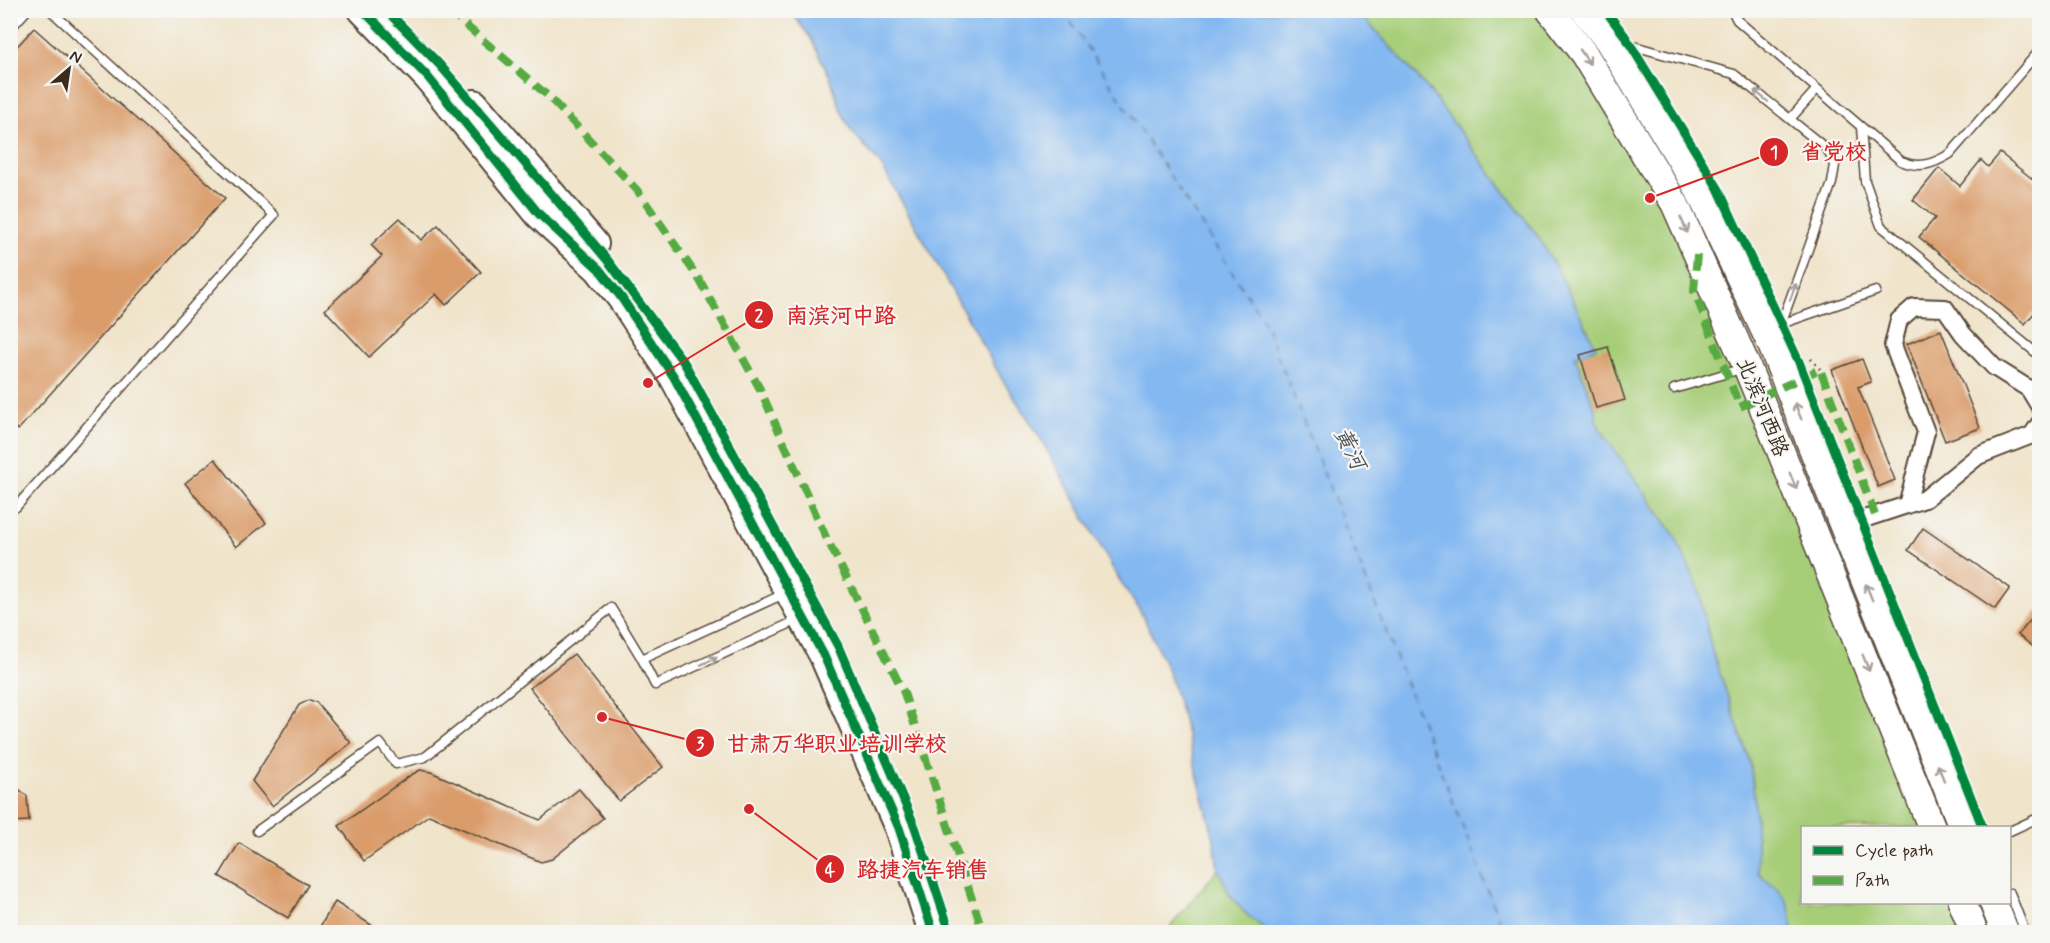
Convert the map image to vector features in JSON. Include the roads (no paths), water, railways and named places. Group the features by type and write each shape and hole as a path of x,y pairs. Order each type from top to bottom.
{"highway":[{"path":"363,10 426,76 539,214 599,269 621,297 674,377 824,657 899,828 933,933"},
{"path":"386,10 439,64 570,216 620,276 685,364 838,646 915,827 950,933"}],"main road":[{"name":"北滨河西路","path":"1550,10 1584,54 1675,204 1748,367 1931,826"},
{"name":"北滨河西路","path":"1584,10 1619,42 1776,335 1962,826"},
{"path":"1962,904 1974,933"},
{"path":"1993,904 2005,933"}],"street":[{"path":"1907,505 1926,432 1893,345 1899,320 1914,307 1945,308 1963,334 1994,367 2030,389 2040,406"},
{"path":"1862,520 1925,499 1978,456 2031,435 2040,423"}],"lane":[{"path":"10,29 27,10"},
{"path":"10,502 16,507 274,215 50,10"},
{"path":"1605,10 1619,42 1734,74 1827,149 1835,165 1832,183 1776,335"},
{"path":"1732,10 1737,20 1861,127 1901,161 1913,166 1932,164 1950,154 2040,50"},
{"path":"1790,119 1817,89"},
{"path":"1861,127 1865,180 1881,226 2040,356"},
{"path":"1776,335 1876,291"},
{"path":"1776,335 1799,362 1982,826"},
{"path":"1674,389 1748,367"},
{"path":"642,659 789,591"},
{"path":"257,831 380,743 396,765 425,757 611,608 655,685 803,617"},
{"path":"2011,831 2040,817"},
{"path":"2011,896 2025,933"}],"water":[{"name":"黄河","path":"790,11 1358,11 1428,89 1539,238 1596,347 1575,356 1596,412 1596,419 1600,429 1675,536 1698,587 1712,651 1750,762 1755,803 1758,872 1781,893 1787,903 1793,932 1269,932 1246,914 1230,895 1218,869 1214,839 1181,712 1169,673 1143,616 1116,574 1038,434 1002,379 881,165 851,130 841,111 830,77 810,37"}],"place":[{"name":"省党校","path":"1650,198"},
{"name":"南滨河中路","path":"648,383"},
{"name":"甘肃万华职业培训学校","path":"602,717"},
{"name":"路捷汽车销售","path":"749,809"}]}
